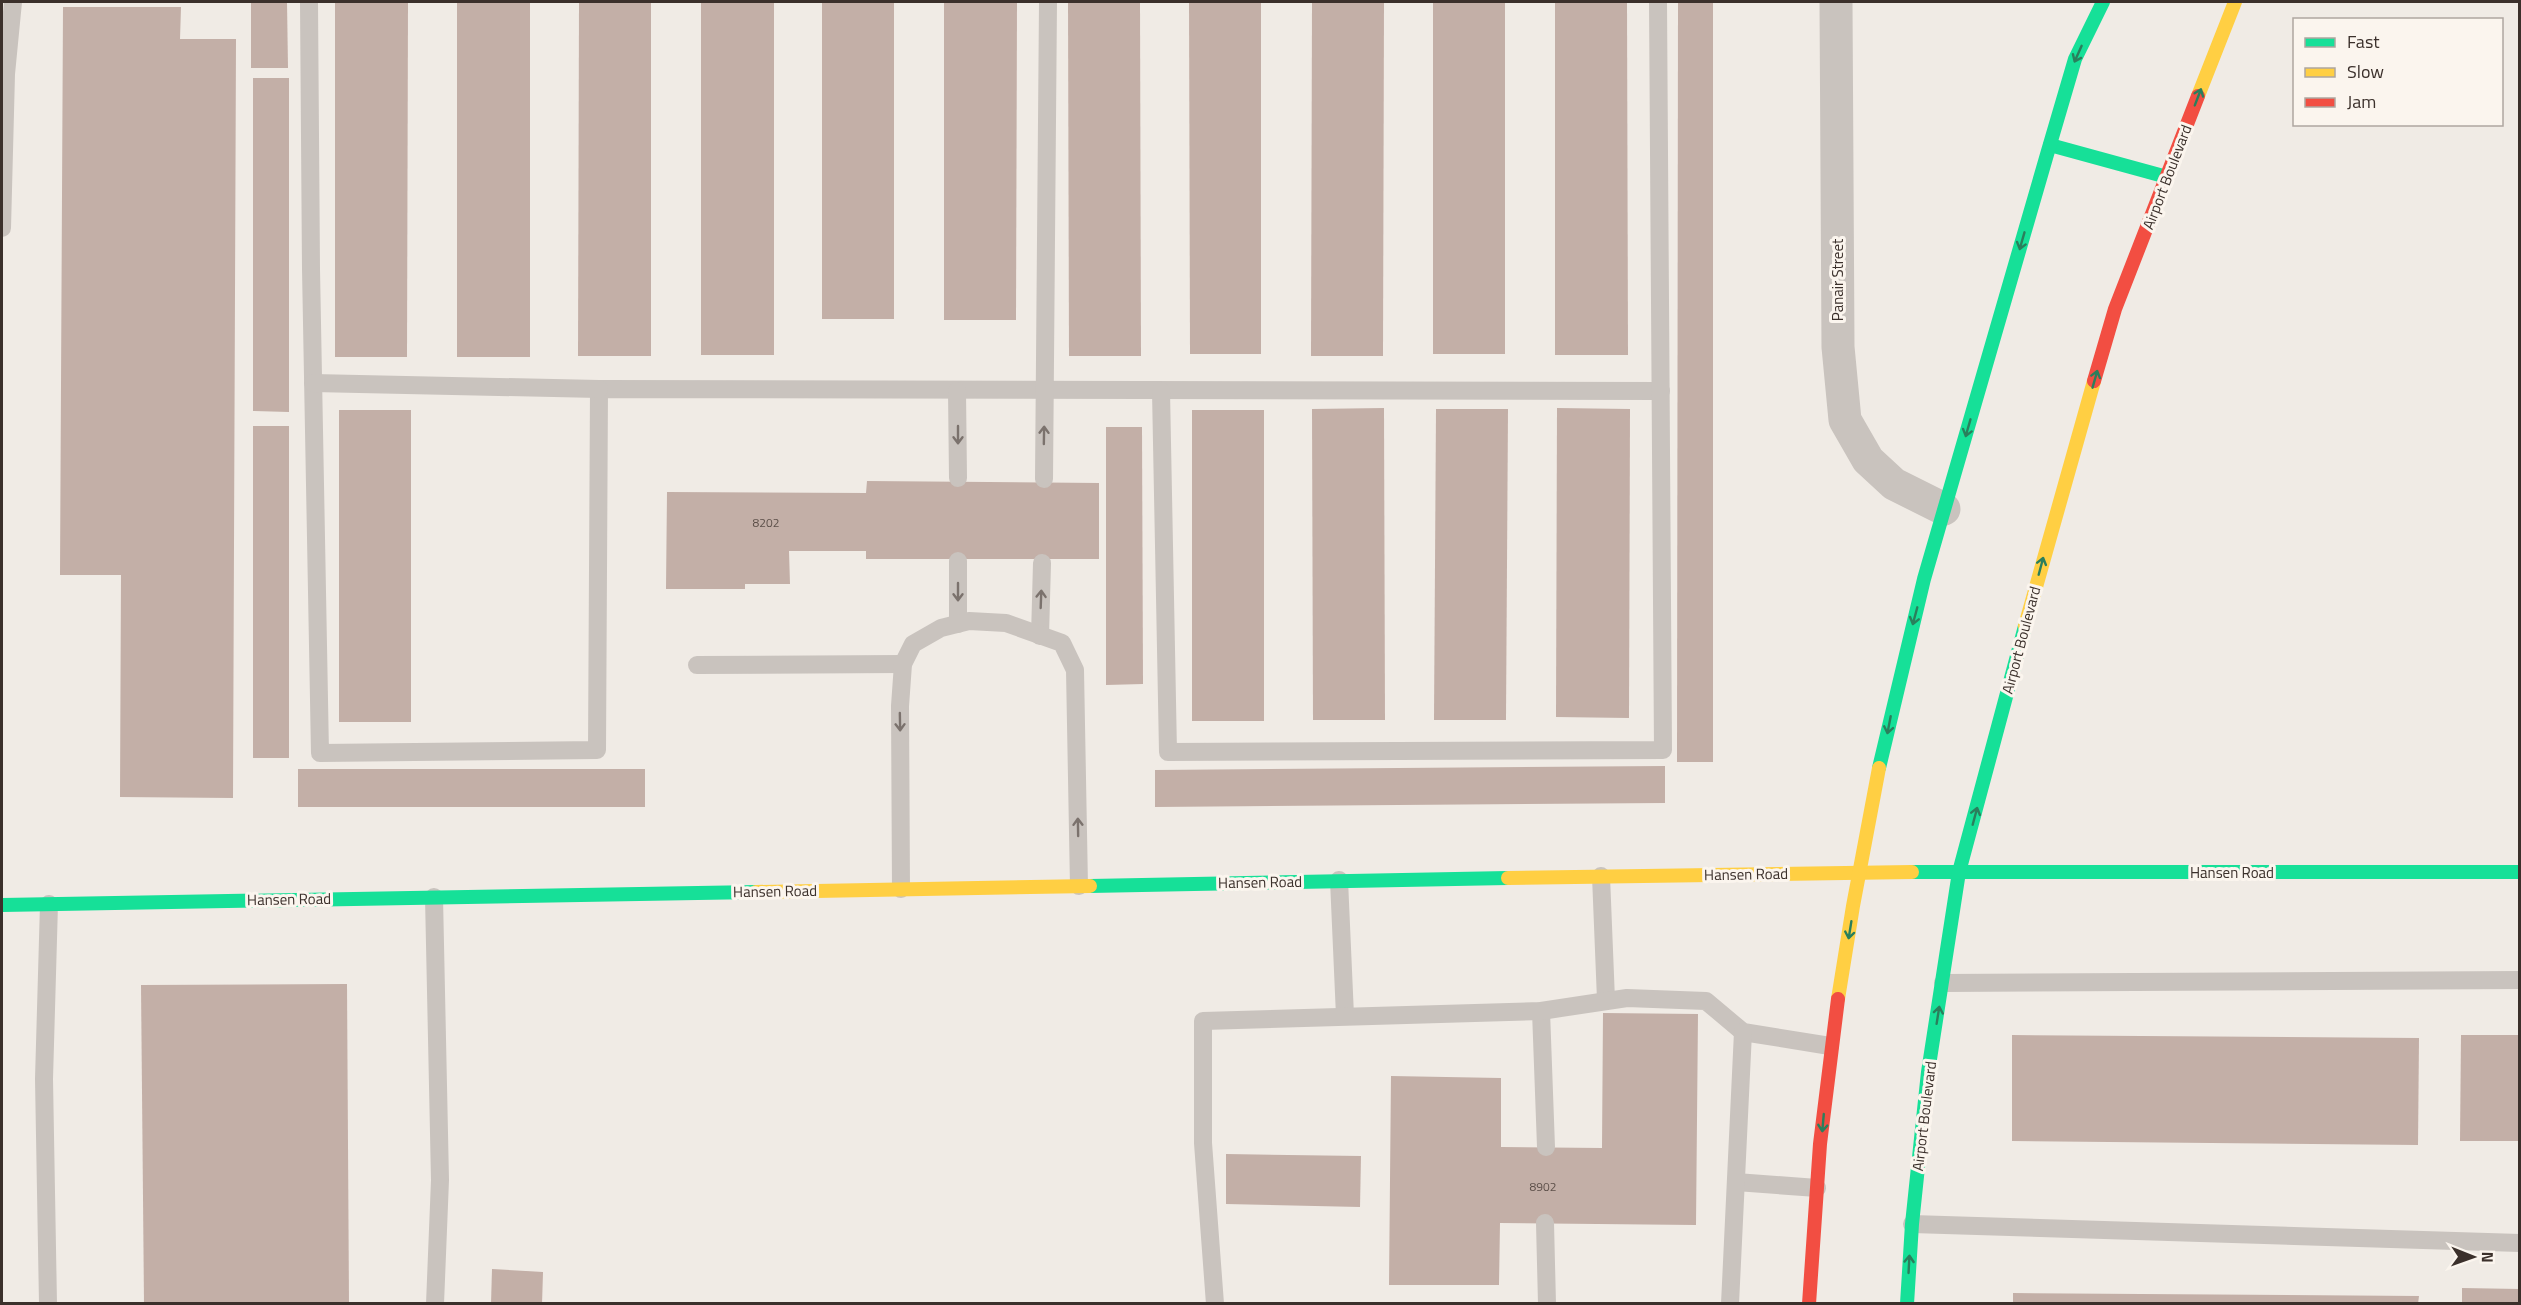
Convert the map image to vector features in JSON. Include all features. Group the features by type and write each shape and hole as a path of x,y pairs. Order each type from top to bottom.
{"main road":[{"path":"1809,1304 1830,1046 1860,872 1901,668 1944,509 2075,59 2103,2"},
{"name":"Airport Boulevard","path":"1907,1304 1912,1224 1928,1072 1959,872 2050,533 2115,309 2235,2"},
{"path":"2050,145 2167,177"},
{"name":"Hansen Road","path":"2,905 1860,872 2520,872"}],"street":[{"name":"Panair Street","path":"1836,2 1838,347 1845,420 1868,460 1894,484 1944,509"}],"lane":[{"path":"2,228 6,74 13,2"},
{"path":"309,2 320,753 597,750 599,389"},
{"path":"1044,478 1048,2"},
{"path":"1161,391 1168,752 1664,750 1658,2"},
{"path":"313,383 599,389 1661,391"},
{"path":"957,391 958,478"},
{"path":"958,561 958,624"},
{"path":"1040,636 1042,563"},
{"path":"901,889 900,706 903,664 913,644 941,628 969,621 1006,623 1062,643 1075,670 1079,886"},
{"path":"698,665 903,664"},
{"path":"1601,876 1606,1000"},
{"path":"1339,880 1345,1016"},
{"path":"434,897 440,1180 435,1304"},
{"path":"48,1304 44,1079 49,904"},
{"path":"1942,983 2520,980"},
{"path":"1215,1304 1203,1143 1203,1021 1541,1011 1627,998 1706,1001 1743,1032 1830,1046"},
{"path":"1541,1011 1546,1148"},
{"path":"1730,1304 1743,1032"},
{"path":"1736,1182 1817,1188"},
{"path":"1545,1223 1547,1304"},
{"path":"1912,1224 2520,1243"}],"building":[{"path":"251,2 287,2 288,68 251,68"},
{"path":"335,2 408,2 407,357 335,357"},
{"path":"457,2 530,2 530,357 457,357"},
{"path":"579,2 651,2 651,356 578,356"},
{"path":"701,2 774,2 774,355 701,355"},
{"path":"822,2 894,2 894,319 822,319"},
{"path":"944,2 1017,2 1016,320 944,320"},
{"path":"1068,2 1140,2 1141,356 1069,356"},
{"path":"1189,2 1261,2 1261,354 1190,354"},
{"path":"1312,2 1384,2 1383,356 1311,356"},
{"path":"1433,2 1505,2 1505,354 1433,354"},
{"path":"1555,2 1627,2 1628,355 1555,355"},
{"path":"1678,2 1713,2 1713,762 1677,762"},
{"path":"63,7 181,7 180,39 236,39 233,798 120,797 121,575 60,575"},
{"path":"253,78 289,78 289,412 253,411"},
{"path":"1384,408 1385,720 1313,720 1312,409"},
{"path":"1557,408 1630,409 1629,718 1556,717"},
{"path":"1436,409 1508,409 1506,720 1434,720"},
{"path":"339,410 411,410 411,722 339,722"},
{"path":"1192,410 1264,410 1264,721 1192,721"},
{"path":"253,426 289,426 289,758 253,758"},
{"path":"1106,427 1142,427 1143,684 1106,685"},
{"path":"867,481 1099,483 1099,559 866,559 866,551 789,551 790,584 745,584 745,589 666,589 667,492 866,493"},
{"path":"1665,766 1665,803 1155,807 1155,770"},
{"path":"298,769 645,769 645,807 298,807"},
{"path":"347,984 349,1304 144,1304 141,985"},
{"path":"1603,1013 1698,1014 1696,1225 1500,1223 1499,1285 1389,1285 1391,1076 1501,1078 1501,1147 1602,1148"},
{"path":"2012,1035 2419,1038 2418,1145 2012,1141"},
{"path":"2461,1035 2520,1035 2520,1141 2460,1141"},
{"path":"1226,1154 1361,1156 1360,1207 1226,1204"},
{"path":"492,1269 543,1272 542,1304 491,1304"},
{"path":"2462,1288 2520,1289 2520,1304 2462,1304"},
{"path":"2013,1293 2419,1296 2418,1304 2013,1304"}],"traffic: fast":[{"path":"1879,768 1924,579 2048,151 2075,59 2103,2"},
{"path":"2050,145 2167,177"},
{"path":"1907,1304 1912,1224 1928,1072 1959,872 2025,626"},
{"path":"1912,872 2520,872"},
{"path":"1090,886 1508,878"},
{"path":"2,905 756,892"}],"traffic: slow":[{"path":"2198,96 2235,2"},
{"path":"2025,626 2094,381"},
{"path":"1838,999 1879,768"},
{"path":"1508,878 1912,872"},
{"path":"756,892 1090,886"}],"traffic: jam":[{"path":"2094,381 2115,309 2198,96"},
{"path":"1809,1304 1820,1144 1838,999"}]}
